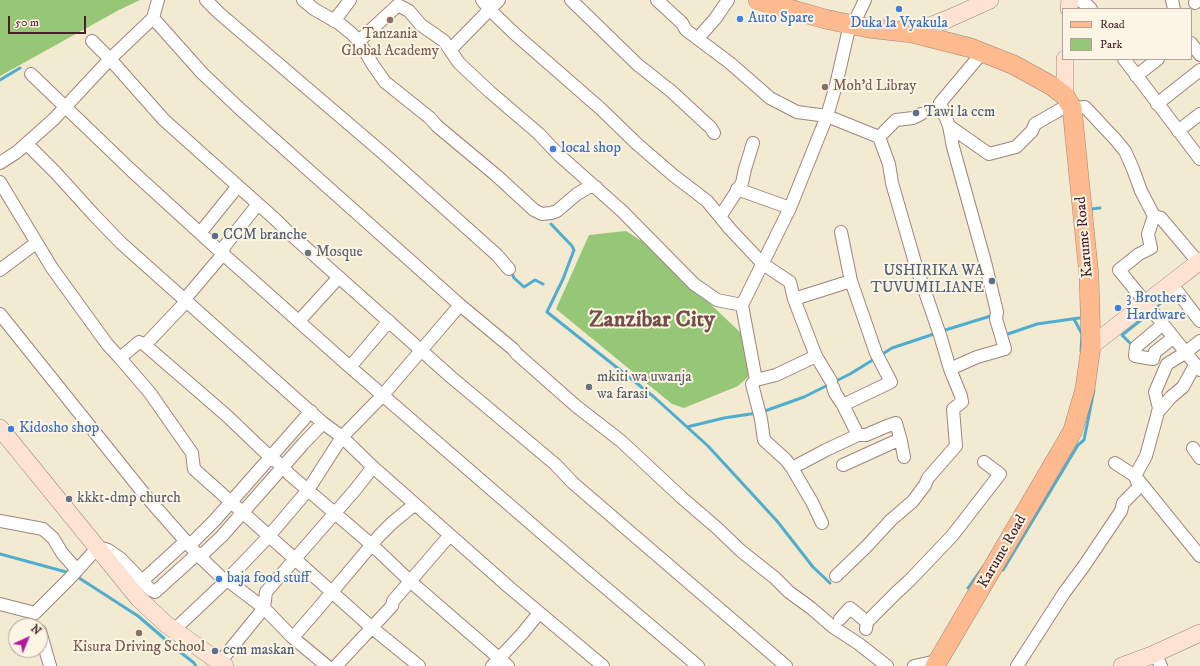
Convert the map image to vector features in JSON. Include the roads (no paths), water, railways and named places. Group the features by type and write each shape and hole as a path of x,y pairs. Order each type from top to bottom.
{"main road":[{"path":"769,1 825,19 851,25 912,34 971,48 1014,65 1052,86 1069,103"},
{"name":"Karume Road","path":"936,664 1073,430 1085,390 1091,346 1089,276 1069,103"}],"street":[{"path":"0,162 27,144 66,107 110,59 153,18 158,0"},
{"path":"206,0 219,13 354,127 482,241 497,255 509,270"},
{"path":"303,0 314,9 352,33 359,41 385,82 430,118 437,126 494,173 534,210 542,214 551,213 589,187 596,187"},
{"path":"334,21 350,0"},
{"path":"482,0 490,10 515,34 601,108 636,143 673,175 707,201 763,264 790,282 794,299 816,356 858,435"},
{"path":"450,50 499,0"},
{"path":"571,0 638,65 671,91 714,133"},
{"path":"658,0 682,23 686,30 730,63 770,98 796,112 827,116 879,136 889,164 892,183 916,266 950,369 961,396 962,402 953,409 956,446 928,478 925,485 913,501 891,520 836,576"},
{"path":"698,38 715,19 728,0"},
{"path":"756,380 742,305 790,208 827,116 851,25 865,0"},
{"path":"912,34 990,0"},
{"path":"1079,0 1087,4 1090,8"},
{"path":"359,41 400,3 421,25 444,41 459,63 622,211 694,284 717,300 742,305"},
{"path":"153,18 202,73 240,109 460,306 513,349 576,406 621,441 741,551 775,578 789,592 833,627 859,644 887,666"},
{"path":"92,41 164,120 420,350 555,464 573,483 786,666"},
{"path":"1192,44 1200,55"},
{"path":"950,369 977,357 1004,348 983,255 953,147 949,126 940,103 982,53"},
{"path":"1065,60 1069,103"},
{"path":"1126,60 1136,76 1200,159"},
{"path":"1136,76 1157,60"},
{"path":"1157,104 1200,70"},
{"path":"31,74 132,171 298,322 382,396 412,420 426,434 698,666"},
{"path":"949,126 989,154 1016,147 1032,131 1035,124 1069,103 1085,106 1124,151 1133,169 1141,191 1154,216 1148,234 1151,248 1139,254 1119,270 1198,368 1183,387 1171,397 1158,412"},
{"path":"879,136 896,120 913,118 921,114"},
{"path":"1178,131 1200,114"},
{"path":"720,217 742,183 753,143"},
{"path":"27,144 121,243 323,423 342,437 450,535 539,613 603,666"},
{"path":"0,182 52,268 117,357 120,358 150,393 192,454 194,470 371,627 419,666"},
{"path":"200,233 238,186"},
{"path":"737,189 790,208"},
{"path":"145,345 182,306 185,300 223,254 224,248 258,204"},
{"path":"1091,346 1149,309 1199,262 1161,218 1154,216"},
{"path":"841,232 851,281 879,358 891,382 843,405"},
{"path":"0,270 36,243"},
{"path":"298,322 339,277"},
{"path":"794,299 851,281"},
{"path":"1177,291 1200,321"},
{"path":"174,630 227,580 269,536 308,490 342,437 382,396 420,350 460,306"},
{"path":"0,314 145,495 191,547 222,578 227,580 264,608 292,637 327,666"},
{"path":"350,367 389,321"},
{"path":"1162,325 1136,347 1135,356 1153,359 1155,352 1173,338"},
{"path":"1017,666 1064,593 1121,511 1124,503 1139,487 1135,476 1146,456 1159,408 1155,392 1167,364 1185,353 1200,340"},
{"path":"120,358 139,342 145,345 232,420 270,457 283,466 289,474 372,545 500,664 539,613"},
{"path":"816,356 776,375 756,380 752,384 764,440 786,460 792,468 812,502 822,523"},
{"path":"98,547 108,550 121,559 155,592 191,547 311,411"},
{"path":"191,547 203,554 222,536 323,423"},
{"path":"792,468 858,435 866,435 896,423 904,457"},
{"path":"0,428 139,599 167,625 222,664 264,608 264,598 266,592 374,467"},
{"path":"843,465 896,441 901,441"},
{"path":"1193,448 1200,458"},
{"path":"840,619 850,608 867,625 896,592 910,580 952,536 1000,474 984,462"},
{"path":"1114,463 1135,476 1200,556"},
{"path":"292,637 333,592 392,522 415,504"},
{"path":"0,522 43,529 53,538 75,573"},
{"path":"336,666 392,606 393,601 411,582 450,535"},
{"path":"35,613 75,573 98,547"},
{"path":"142,581 191,547"},
{"path":"0,604 35,613"},
{"path":"35,613 36,618"},
{"path":"1122,666 1152,655 1200,633"},
{"path":"914,666 936,664"}],"waterway":[{"path":"0,80 20,68"},
{"path":"1091,211 1091,209 1100,208"},
{"path":"551,224 574,250 563,279 547,312 654,397 708,446 777,521 813,567 830,583"},
{"path":"511,271 514,278 524,287 535,280 543,284"},
{"path":"1154,309 1172,293"},
{"path":"1133,346 1122,335 1150,313"},
{"path":"942,331 994,315"},
{"path":"1005,335 1037,324 1079,318"},
{"path":"1074,319 1082,334 1081,351"},
{"path":"881,355 892,348 937,333"},
{"path":"762,412 804,397 850,374 876,358"},
{"path":"1003,570 1078,445 1084,440 1094,390"},
{"path":"687,427 724,418 757,413"},
{"path":"0,554 70,573"},
{"path":"968,588 983,567"},
{"path":"76,576 138,616 166,640"},
{"path":"164,639 196,666"}],"place":[{"name":"Duka la Vyakula","path":"899,9"},
{"name":"Auto Spare","path":"740,19"},
{"name":"Tanzania Global Academy","path":"390,20"},
{"name":"Moh'd Libray","path":"825,87"},
{"name":"Tawi la ccm","path":"916,113"},
{"name":"local shop","path":"553,149"},
{"name":"CCM branche","path":"215,236"},
{"name":"Mosque","path":"308,253"},
{"name":"USHIRIKA WA TUVUMILIANE","path":"992,281"},
{"name":"3 Brothers Hardware","path":"1118,308"},
{"name":"mkiti wa uwanja wa farasi","path":"589,387"},
{"name":"Kidosho shop","path":"11,429"},
{"name":"kkkt-dmp church","path":"69,499"},
{"name":"baja food stuff","path":"219,579"},
{"name":"Kisura Driving School","path":"139,633"},
{"name":"ccm maskan","path":"215,651"}],"district":[{"name":"Zanzibar City","path":"652,321"}]}
